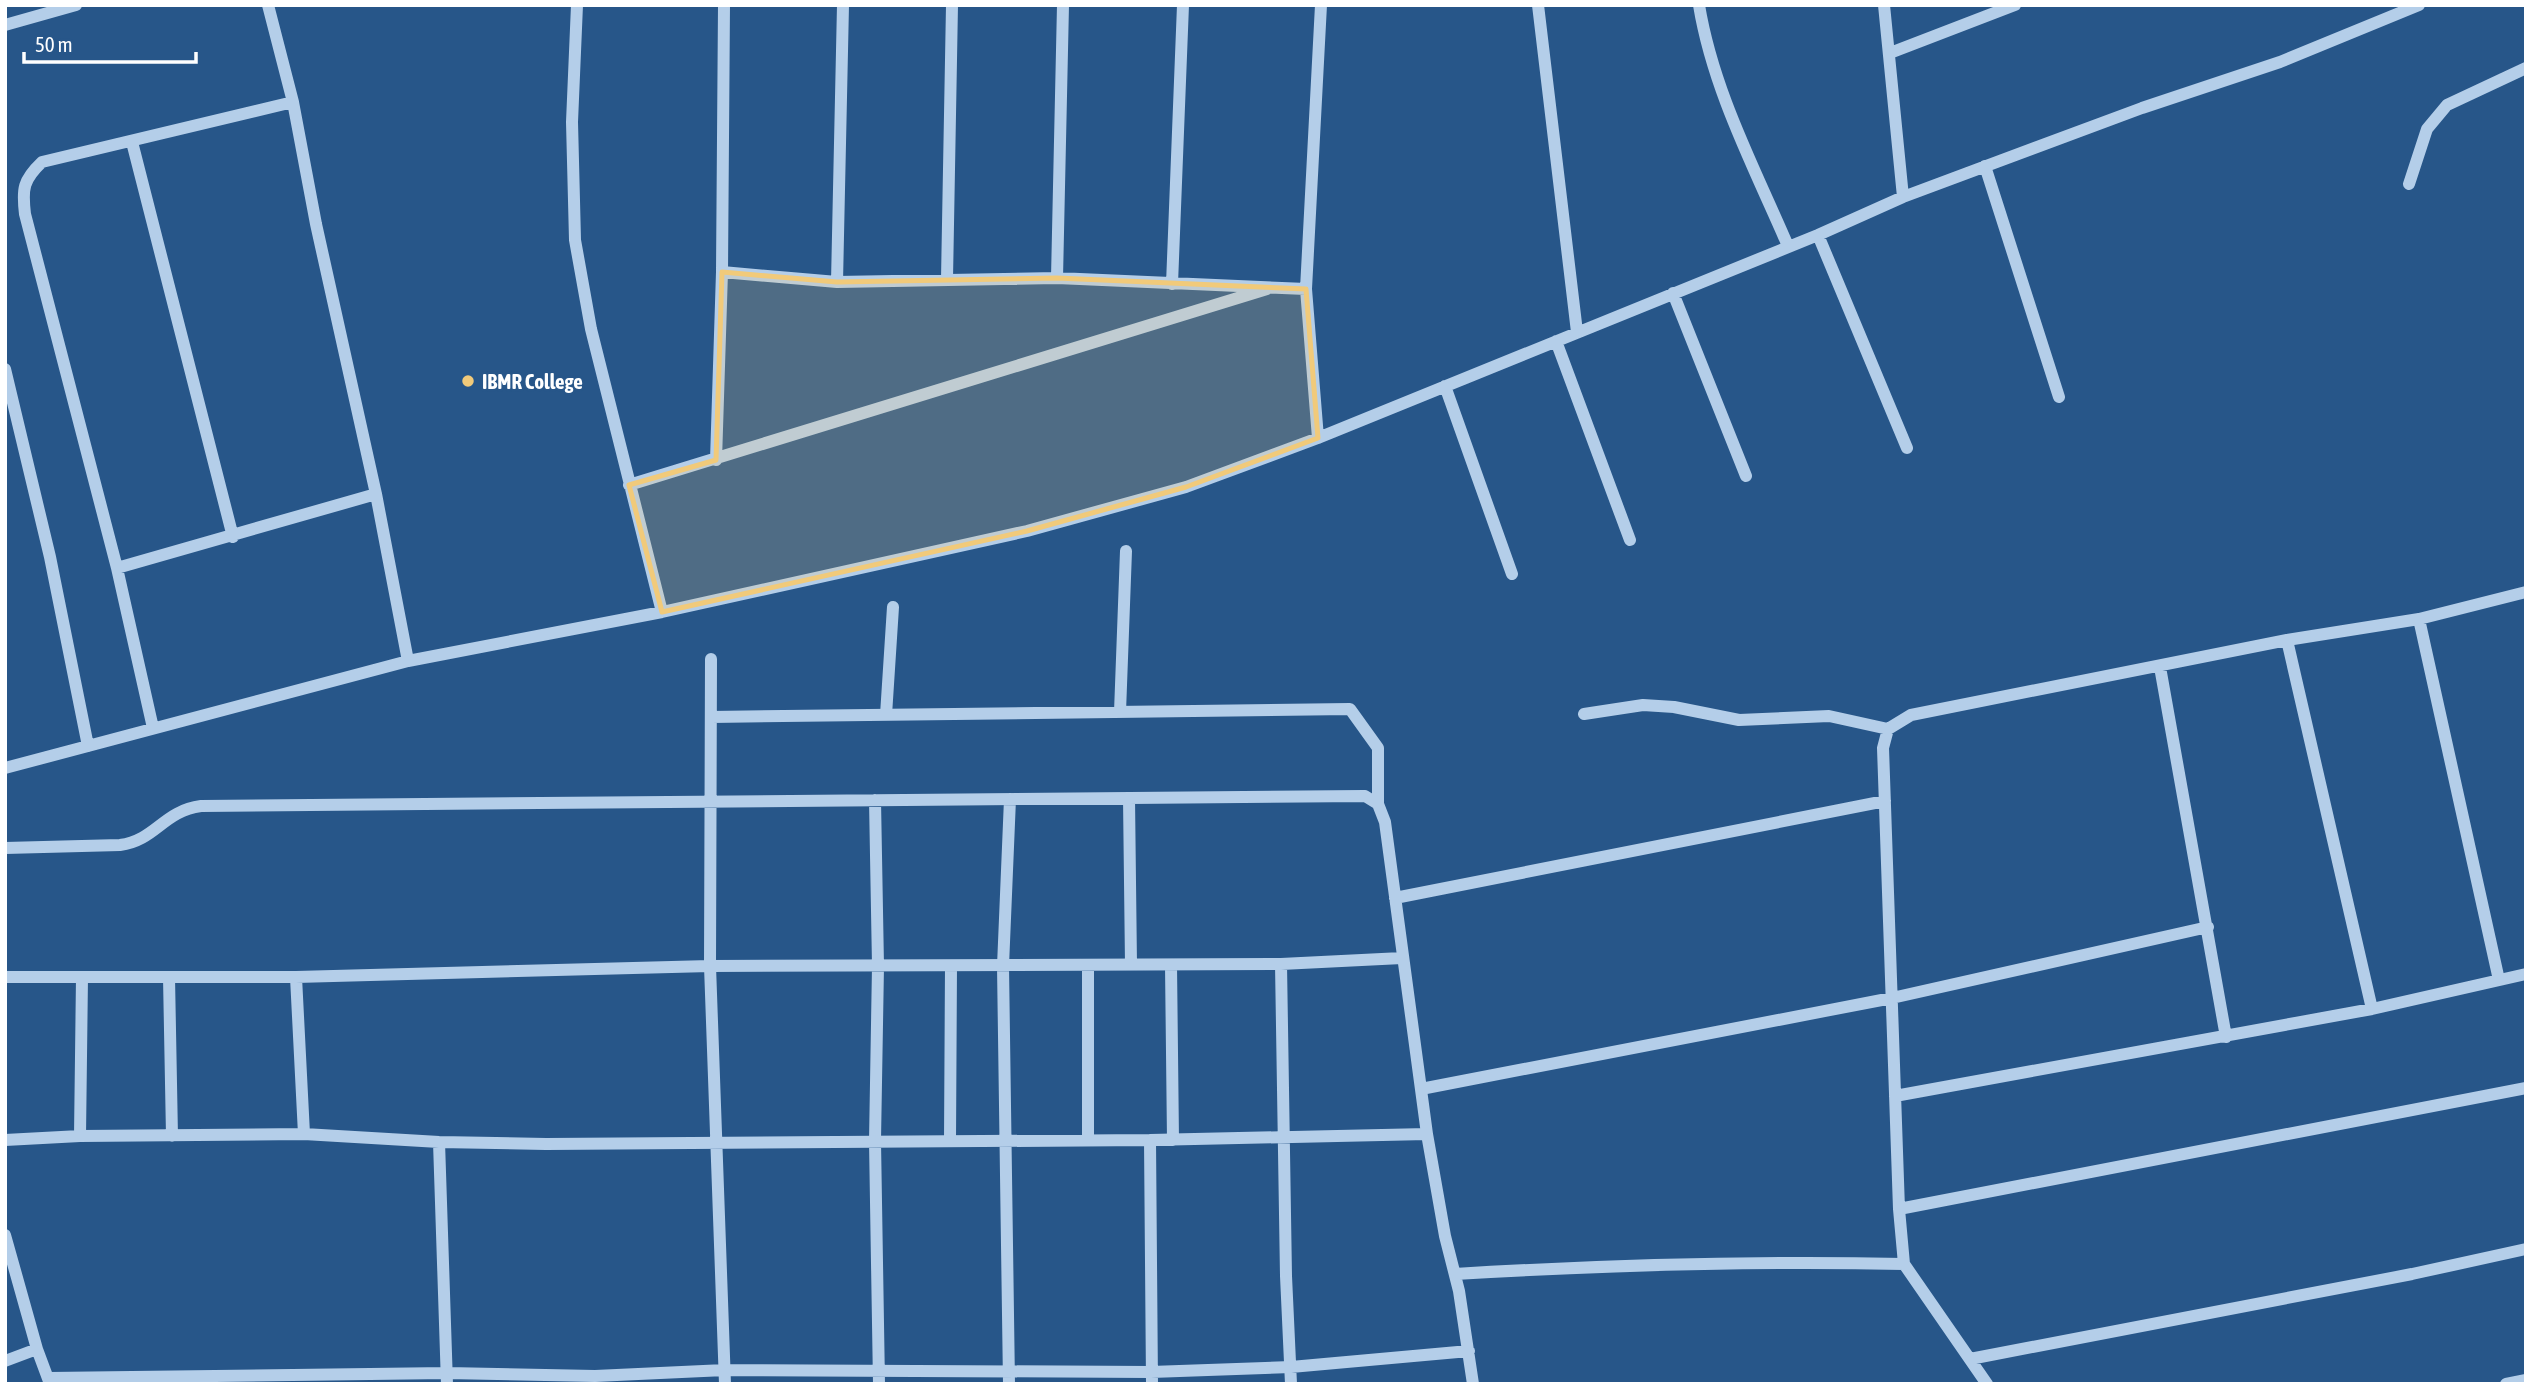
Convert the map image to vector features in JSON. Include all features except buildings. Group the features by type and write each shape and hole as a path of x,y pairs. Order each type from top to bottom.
{"street":[{"path":"5,25 76,5"},
{"path":"268,5 293,102 376,494 408,661"},
{"path":"577,5 572,122 575,240 592,329 662,612"},
{"path":"716,460 722,272 724,5"},
{"path":"837,282 843,5"},
{"path":"947,279 952,5"},
{"path":"1057,278 1063,5"},
{"path":"1172,284 1183,5"},
{"path":"1318,438 1306,289 1321,5"},
{"path":"1538,5 1577,332"},
{"path":"1699,5 1706,45 1719,87 1788,246"},
{"path":"1884,5 1891,53 1903,197"},
{"path":"1891,53 1996,9 2015,5"},
{"path":"5,768 408,661 662,612 1027,531 1186,487 1318,438 1818,235 1903,197 2143,108 2280,62 2419,5"},
{"path":"2409,184 2427,129 2447,105 2526,68"},
{"path":"153,729 117,568 25,214 23,193 29,174 42,162 293,102"},
{"path":"132,142 233,537"},
{"path":"1985,166 2059,397"},
{"path":"1818,235 1907,448"},
{"path":"722,272 837,282 1057,278 1306,289"},
{"path":"629,485 1267,289"},
{"path":"1673,293 1746,476"},
{"path":"1556,341 1630,540"},
{"path":"5,369 50,556 88,746"},
{"path":"1445,386 1512,575"},
{"path":"117,568 376,494"},
{"path":"1120,712 1126,551"},
{"path":"1584,715 1643,705 1674,707 1739,720 1829,716 1888,729 1911,715 2287,640 2419,619 2526,592"},
{"path":"886,715 893,607"},
{"path":"2419,619 2499,979"},
{"path":"2287,640 2372,1009"},
{"path":"711,659 710,966 725,1384"},
{"path":"2160,667 2226,1037"},
{"path":"711,717 1350,709 1378,748 1378,804 1385,822 1427,1134 1445,1236 1455,1274 1473,1384"},
{"path":"1888,729 1883,748 1899,1209 1904,1264 1987,1384"},
{"path":"5,848 136,843 172,814 185,808 201,806 1351,795 1364,796 1378,804"},
{"path":"1129,798 1131,965"},
{"path":"1009,1378 1003,966 1010,799"},
{"path":"875,800 878,966 875,1141 879,1378"},
{"path":"1395,898 1885,801"},
{"path":"1421,1089 1892,998 2208,927"},
{"path":"5,977 296,977 710,966 1281,964 1402,958"},
{"path":"1281,964 1286,1276 1291,1384"},
{"path":"1087,1140 1088,965"},
{"path":"1171,965 1173,1140"},
{"path":"950,1141 951,966"},
{"path":"1895,1096 2372,1009 2526,974"},
{"path":"80,1136 82,977"},
{"path":"169,977 172,1136"},
{"path":"296,977 304,1134"},
{"path":"1899,1209 2526,1088"},
{"path":"5,1140 80,1136 304,1134 439,1142 546,1144 1173,1140 1427,1134"},
{"path":"1150,1140 1152,1378"},
{"path":"439,1142 447,1378"},
{"path":"5,1235 37,1349 49,1381 447,1378 595,1380 726,1370 879,1378 1152,1378 1469,1351"},
{"path":"1970,1359 2526,1249"},
{"path":"1455,1274 1609,1265 1825,1262 1904,1264"},
{"path":"5,1361 37,1349"},
{"path":"2506,1384 2526,1380"}],"highlighted area":[{"path":"722,272 837,282 1057,278 1306,289 1318,438 1186,487 1027,531 662,612 629,485 716,460"}],"place":[{"name":"IBMR College","path":"468,381"}]}
